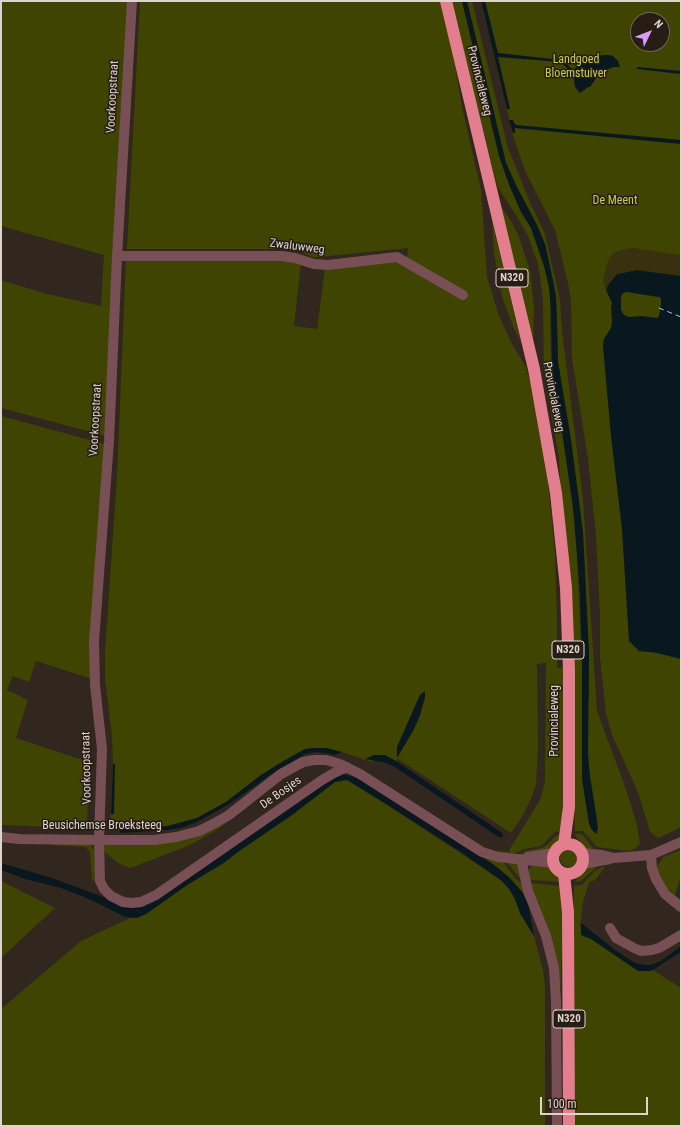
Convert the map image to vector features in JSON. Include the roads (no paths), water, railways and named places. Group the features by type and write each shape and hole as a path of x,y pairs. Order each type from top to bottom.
{"highway":[{"name":"Provincialeweg","path":"446,1 534,369 556,493 566,588 569,670 569,844"},
{"path":"569,844 578,846 583,859 580,868 568,874 557,870 553,858 559,846 569,844"},
{"name":"N320","path":"568,874 569,1126"}],"street":[{"name":"Voorkoopstraat","path":"100,840 102,749 95,685 94,641 109,441 117,256 132,1"},
{"name":"Zwaluwweg","path":"117,256 282,256 295,258 314,264 397,257 463,295"},
{"name":"Beusichemse Broeksteeg","path":"1,837 154,840 176,837 199,831 228,815 281,774 303,762 326,760 347,767"},
{"name":"De Bosjes","path":"100,840 100,880 104,889 111,896 123,902 141,902 156,895 322,780 347,767"},
{"path":"347,767 375,783 482,852 498,857 521,859 553,858"},
{"path":"583,859 602,861 614,858 651,855 681,842"},
{"path":"651,855 652,868 656,879 665,894 681,907"},
{"path":"521,859 528,891 546,936 554,968 556,1000 557,1126"},
{"path":"610,928 616,938 642,951 659,948 681,935"}],"park label":[{"name":"Landgoed Bloemstuiver","path":"576,67"},
{"name":"De Meent","path":"615,201"}]}
